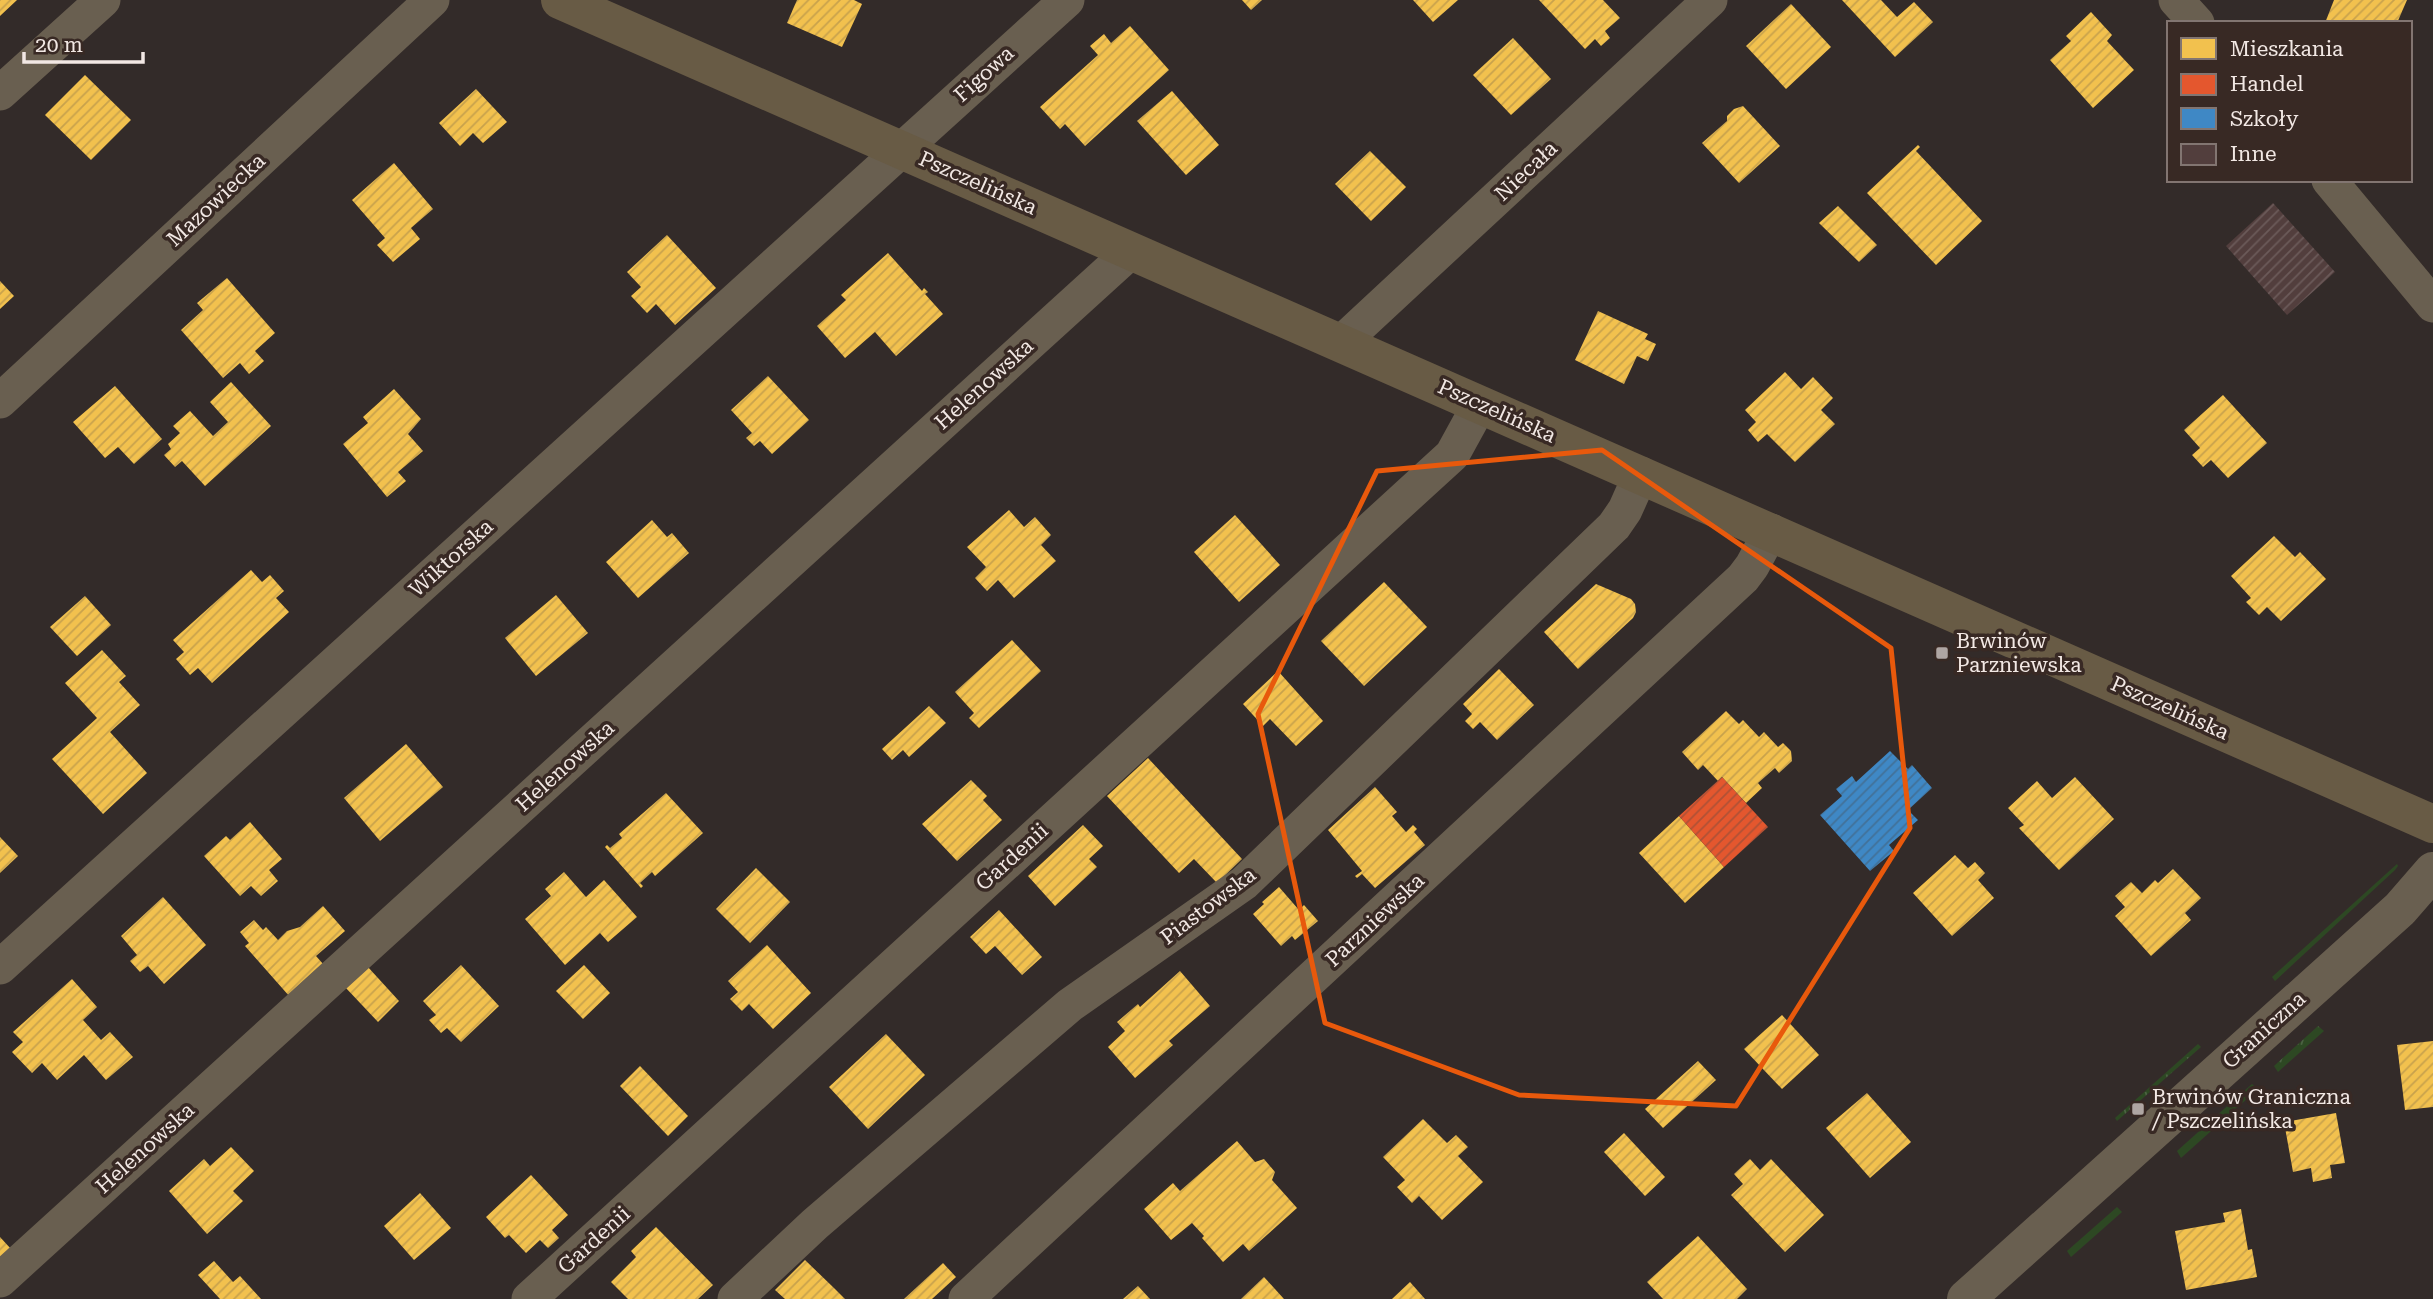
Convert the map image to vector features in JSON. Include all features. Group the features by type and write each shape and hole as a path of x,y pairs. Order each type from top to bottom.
{"main road":[{"name":"Pszczelińska","path":"561,0 2433,824"}],"street":[{"path":"0,93 103,0"},
{"name":"Mazowiecka","path":"0,401 432,0"},
{"name":"Figowa","path":"901,148 1067,0"},
{"name":"Niecała","path":"1342,342 1710,0"},
{"path":"2176,0 2195,21"},
{"name":"Wiktorska","path":"0,967 901,148"},
{"path":"2331,182 2433,305"},
{"name":"Helenowska","path":"0,1280 1130,252"},
{"name":"Gardenii","path":"530,1299 1452,455 1480,404"},
{"name":"Piastowska","path":"735,1299 815,1224 1070,1005 1244,883 1614,526 1625,509 1640,474"},
{"name":"Parzniewska","path":"966,1299 1743,578 1771,531"},
{"name":"Graniczna","path":"1966,1299 2400,909 2433,871"}],"highlighted area":[{"path":"1602,450 1891,648 1910,828 1736,1106 1519,1095 1325,1023 1258,714 1377,471"}],"green space":[{"path":"2397,864 2395,870 2275,981 2272,977"},
{"path":"2318,1026 2324,1031 2278,1072 2274,1066"},
{"path":"2198,1044 2201,1047 2117,1121 2115,1118"},
{"path":"2252,1084 2258,1089 2181,1158 2177,1151"},
{"path":"2117,1207 2122,1212 2071,1257 2067,1251"}],"building: Mieszkania":[{"path":"0,0 17,0 0,16"},
{"path":"797,0 854,0 862,4 842,47 787,23"},
{"path":"1242,0 1262,0 1251,10"},
{"path":"1413,0 1458,0 1433,22"},
{"path":"1539,0 1603,0 1620,18 1605,31 1610,38 1601,46 1595,39 1585,49"},
{"path":"1842,0 1881,0 1897,17 1914,2 1933,22 1895,57"},
{"path":"2334,0 2407,0 2398,21 2326,21"},
{"path":"1791,4 1831,47 1786,89 1746,46"},
{"path":"2091,12 2112,35 2107,41 2134,70 2093,108 2050,60 2071,41 2066,36"},
{"path":"1130,26 1169,70 1085,146 1065,124 1060,129 1040,107 1098,55 1090,46 1104,34 1111,43"},
{"path":"1513,38 1551,79 1511,115 1473,75"},
{"path":"85,75 131,120 91,160 45,115"},
{"path":"476,89 507,122 483,143 473,133 460,146 439,123"},
{"path":"1172,91 1219,145 1186,175 1137,121"},
{"path":"1743,106 1780,146 1739,183 1702,143 1727,121 1727,116 1734,109"},
{"path":"1918,145 1920,147 1916,151 1982,221 1936,265 1867,193"},
{"path":"1370,151 1406,187 1371,221 1335,184"},
{"path":"394,163 433,209 411,228 420,239 393,262 377,245 385,238 352,200"},
{"path":"1838,206 1877,245 1859,262 1819,223"},
{"path":"667,235 716,288 675,325 656,304 647,313 631,296 641,287 627,272"},
{"path":"888,253 922,291 924,288 928,292 925,294 943,314 896,356 875,332 845,358 817,326 846,300 841,295"},
{"path":"227,278 275,333 255,351 264,361 249,374 240,363 223,378 181,330 203,310 197,303"},
{"path":"0,281 14,296 0,309"},
{"path":"1598,311 1648,334 1645,339 1656,344 1648,361 1637,356 1624,384 1575,360"},
{"path":"1785,372 1801,389 1813,377 1833,398 1821,410 1835,424 1795,462 1767,434 1758,442 1748,430 1756,422 1745,410"},
{"path":"768,376 809,420 772,454 760,441 754,446 746,438 752,433 731,410"},
{"path":"231,382 271,426 205,486 182,461 175,467 164,455 171,449 168,444 180,433 173,426 190,411 213,436 228,422 210,402"},
{"path":"115,386 162,439 134,464 118,447 105,458 73,422"},
{"path":"394,389 421,419 408,434 423,451 398,472 406,481 387,497 343,444 368,423 363,417"},
{"path":"2223,395 2267,443 2228,478 2211,460 2203,467 2192,455 2200,448 2184,430"},
{"path":"1009,510 1024,527 1035,517 1051,535 1041,545 1056,561 1014,598 998,580 987,591 975,578 986,567 967,547"},
{"path":"1235,515 1280,565 1239,602 1194,552"},
{"path":"652,520 667,537 672,533 689,553 638,598 606,562"},
{"path":"2274,536 2295,557 2300,552 2326,579 2281,621 2267,607 2259,615 2246,602 2251,598 2231,576"},
{"path":"251,570 262,582 270,575 284,591 276,598 289,612 212,683 198,668 190,675 176,659 184,652 173,640"},
{"path":"1384,582 1427,627 1364,686 1321,641"},
{"path":"1596,584 1631,599 1636,612 1633,618 1578,669 1544,632"},
{"path":"556,595 588,633 536,676 505,638"},
{"path":"85,596 111,625 77,656 50,627"},
{"path":"1012,640 1041,671 979,728 969,718 974,713 955,692"},
{"path":"102,650 126,676 119,682 140,705 110,732 147,773 103,814 52,759 97,718 65,683"},
{"path":"1499,669 1534,705 1497,740 1480,722 1473,729 1465,721 1472,714 1463,704"},
{"path":"1278,671 1323,721 1296,746 1270,719 1263,726 1243,704"},
{"path":"929,706 946,723 909,757 903,750 892,760 882,749"},
{"path":"1726,711 1739,724 1743,720 1759,737 1764,732 1778,747 1783,743 1791,751 1792,761 1779,773 1775,768 1758,783 1762,788 1746,803 1722,777 1718,781 1703,765 1698,770 1682,752"},
{"path":"406,744 443,787 380,841 344,798"},
{"path":"1148,758 1242,859 1217,883 1194,859 1179,873 1107,796"},
{"path":"2075,777 2114,819 2059,870 2019,828 2024,825 2008,808 2037,781 2052,798"},
{"path":"971,780 987,796 983,800 1002,820 957,861 922,824"},
{"path":"1375,787 1397,812 1392,816 1406,832 1413,825 1417,829 1414,832 1425,845 1375,888 1362,874 1357,878 1355,876 1362,871 1328,830"},
{"path":"666,793 703,833 655,876 652,872 640,883 643,886 641,888 605,847 607,845 610,848 622,838 619,834"},
{"path":"1679,816 1724,867 1685,903 1639,853"},
{"path":"250,822 282,859 269,870 278,881 261,896 251,886 240,896 204,856 226,836 230,840"},
{"path":"1083,825 1103,846 1089,859 1097,867 1055,906 1028,876"},
{"path":"0,837 18,856 0,873"},
{"path":"1955,855 1968,868 1975,862 1985,873 1978,880 1994,898 1952,936 1913,893"},
{"path":"756,868 790,902 750,943 716,909"},
{"path":"2173,869 2201,898 2185,913 2191,920 2151,956 2115,916 2125,907 2115,896 2131,882 2142,893 2155,880 2158,883"},
{"path":"564,872 586,897 604,880 637,917 608,942 600,933 565,965 525,919 551,896 545,889"},
{"path":"1279,887 1299,910 1304,905 1318,921 1295,940 1292,936 1281,946 1253,914"},
{"path":"163,897 206,945 164,984 148,966 140,972 130,961 137,955 121,936"},
{"path":"323,906 345,931 316,956 324,965 290,997 245,946 249,943 240,932 254,920 263,930 266,927 278,940 287,931 300,927"},
{"path":"999,910 1042,957 1022,975 995,946 986,954 970,937"},
{"path":"767,945 811,993 773,1029 749,1004 742,1011 730,999 738,992 728,981"},
{"path":"461,965 499,1006 461,1042 447,1028 441,1033 429,1020 436,1015 423,1001"},
{"path":"584,965 610,993 583,1019 556,991"},
{"path":"367,966 399,1001 378,1022 345,987"},
{"path":"1180,971 1210,1006 1169,1041 1173,1045 1135,1078 1108,1047 1125,1031 1117,1022 1138,1004 1140,1007"},
{"path":"72,979 97,1007 83,1020 101,1040 110,1032 133,1057 106,1080 84,1055 57,1080 42,1063 32,1073 12,1052 23,1042 13,1032"},
{"path":"1782,1015 1819,1055 1782,1089 1744,1049"},
{"path":"886,1034 925,1075 868,1129 829,1087"},
{"path":"2433,1041 2433,1107 2405,1110 2397,1045"},
{"path":"1698,1061 1716,1080 1663,1128 1645,1109"},
{"path":"640,1066 688,1116 668,1136 620,1086"},
{"path":"1867,1093 1911,1142 1870,1178 1826,1128"},
{"path":"2336,1113 2345,1163 2330,1165 2332,1178 2313,1182 2311,1168 2293,1172 2284,1122"},
{"path":"1423,1119 1447,1143 1456,1135 1468,1147 1458,1156 1483,1182 1442,1220 1419,1196 1412,1203 1397,1187 1405,1180 1383,1157"},
{"path":"1624,1133 1665,1177 1645,1196 1604,1152"},
{"path":"1237,1141 1255,1162 1264,1159 1275,1172 1272,1180 1297,1208 1249,1251 1243,1244 1223,1262 1192,1223 1171,1240 1144,1209 1173,1183 1180,1191"},
{"path":"231,1147 254,1171 233,1191 243,1201 207,1234 169,1191 204,1159 210,1166"},
{"path":"1750,1159 1760,1170 1771,1159 1824,1215 1785,1252 1731,1195 1743,1184 1734,1174"},
{"path":"531,1175 568,1215 552,1230 559,1238 548,1248 540,1240 526,1253 509,1235 505,1238 486,1217"},
{"path":"420,1193 451,1228 414,1260 384,1226"},
{"path":"2241,1209 2248,1250 2252,1249 2257,1277 2186,1290 2175,1231 2225,1222 2223,1213"},
{"path":"656,1227 713,1285 698,1299 628,1299 611,1282 636,1257 631,1251"},
{"path":"1698,1236 1747,1289 1737,1299 1663,1299 1647,1282"},
{"path":"0,1237 11,1249 0,1259"},
{"path":"805,1260 845,1299 785,1299 775,1290"},
{"path":"214,1261 233,1282 240,1276 261,1299 220,1299 198,1275"},
{"path":"943,1263 956,1277 932,1299 904,1299"},
{"path":"1264,1277 1284,1299 1241,1299"},
{"path":"1410,1282 1425,1299 1392,1299"},
{"path":"1138,1286 1150,1299 1123,1299"}],"building: Handel":[{"path":"1722,777 1768,827 1724,867 1679,816"}],"building: Szkoły":[{"path":"1890,751 1908,769 1912,765 1932,788 1908,810 1918,820 1889,845 1894,851 1870,871 1820,815 1842,796 1836,789 1852,776 1856,782"}],"building: Inne":[{"path":"2273,203 2335,272 2287,315 2226,246"}],"place":[{"name":"Brwinów Parzniewska","path":"1942,653"},
{"name":"Brwinów Graniczna / Pszczelińska","path":"2138,1109"}]}
